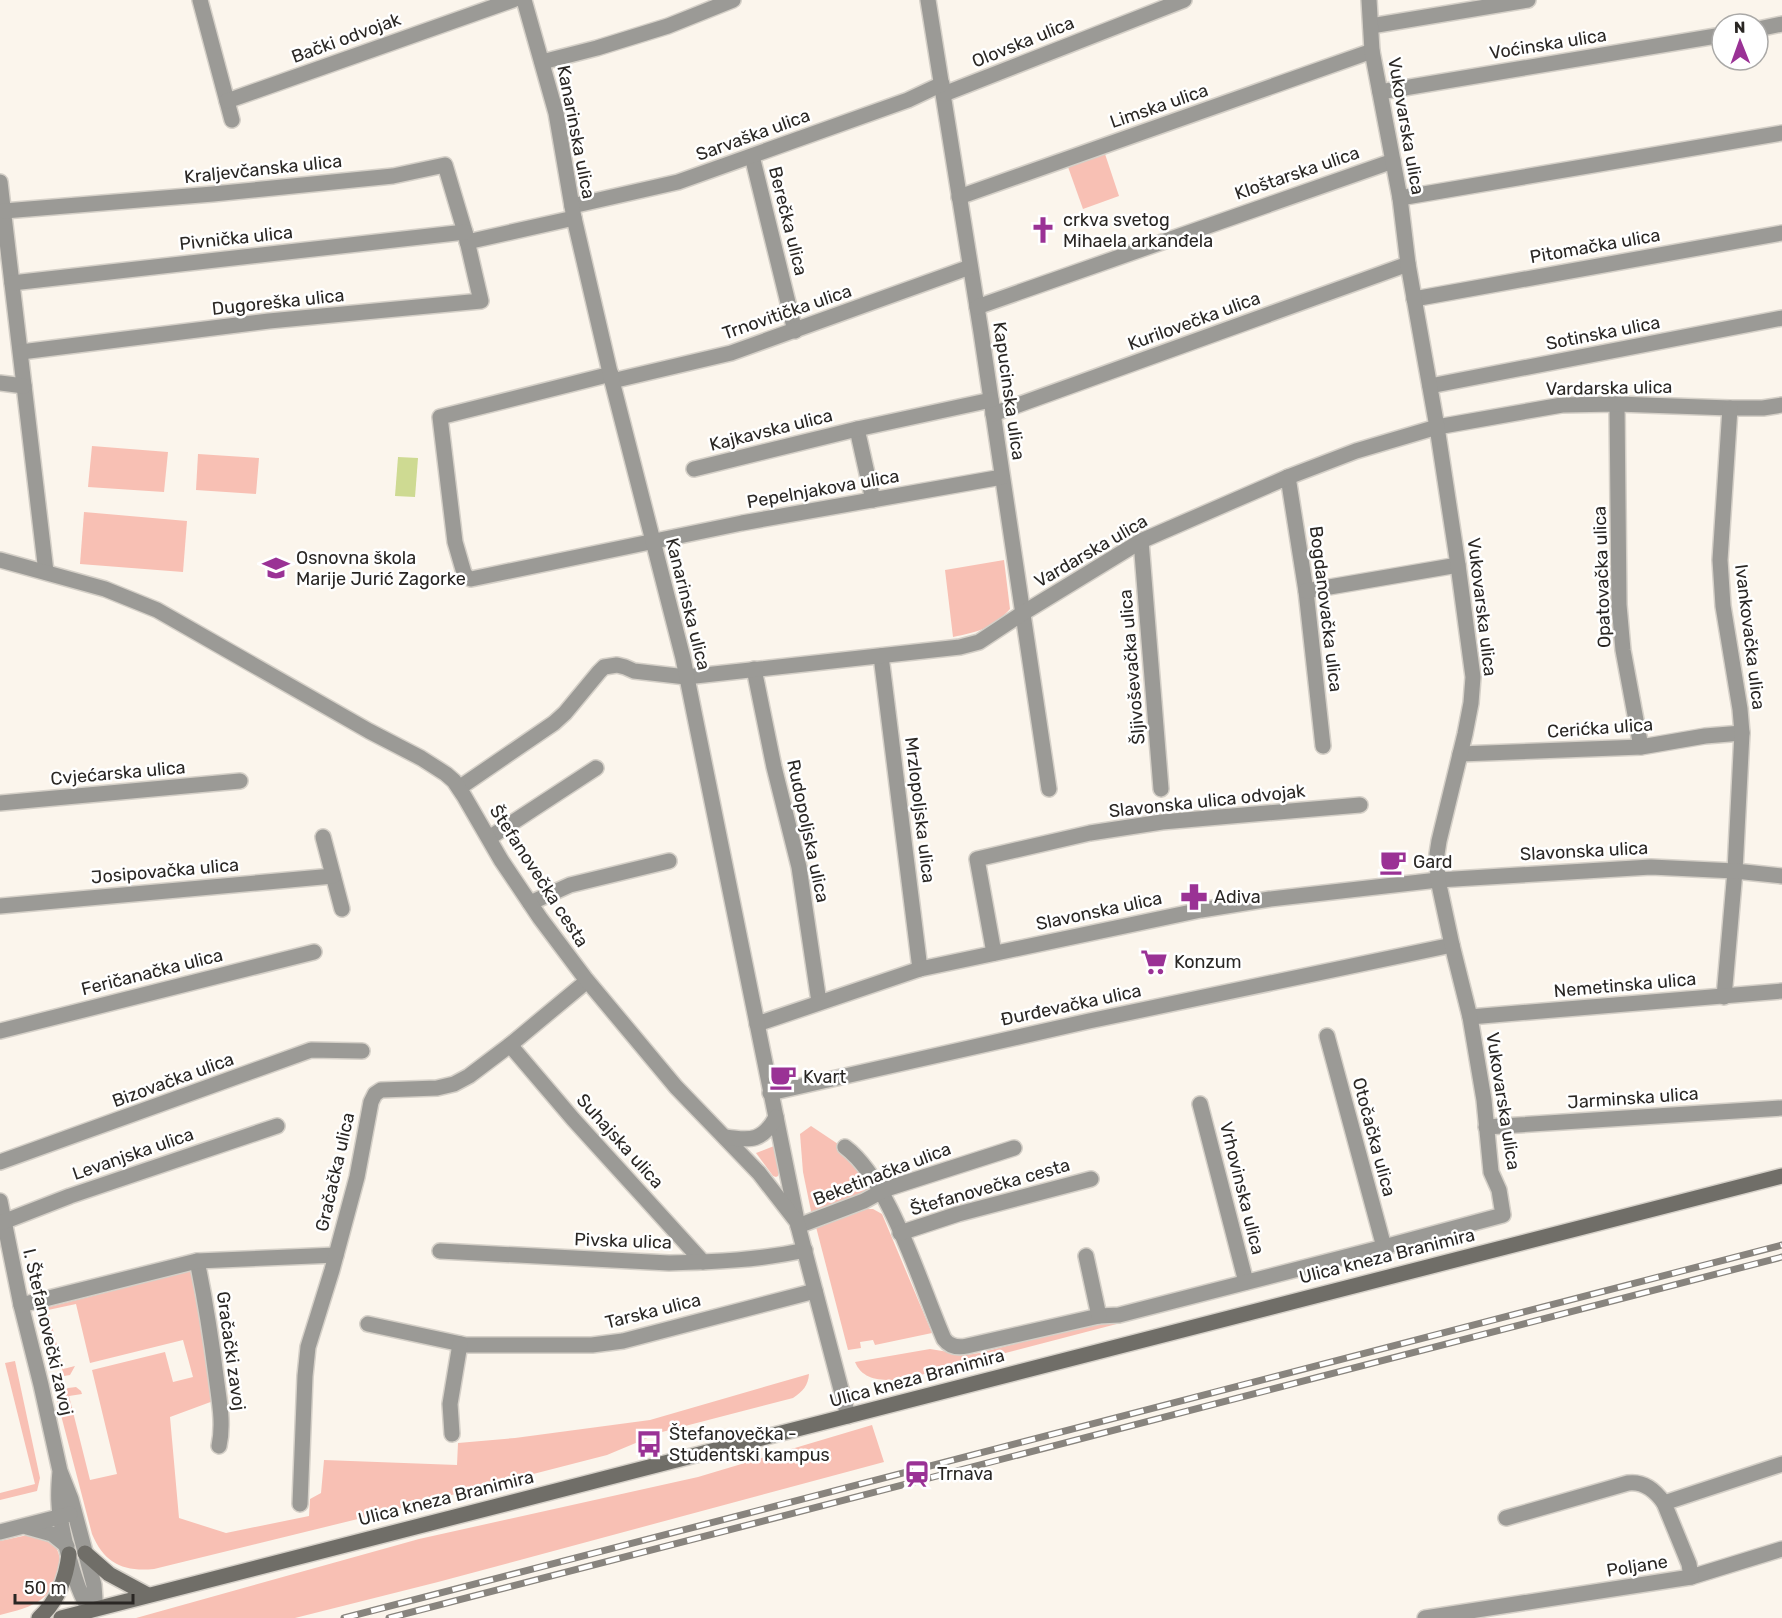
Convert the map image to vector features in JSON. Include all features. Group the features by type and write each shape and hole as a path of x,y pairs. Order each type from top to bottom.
{"main road":[{"name":"Ulica kneza Branimira","path":"61,1618 1782,1176"},
{"path":"39,1618 59,1594 68,1566 68,1550"},
{"path":"85,1553 109,1574 148,1595"}],"street":[{"path":"201,0 232,120"},
{"name":"Bački odvojak","path":"227,101 513,0"},
{"name":"Kanarinska ulica","path":"524,0 556,113 573,212 611,378 686,677 798,1224"},
{"path":"542,62 668,26 733,0"},
{"name":"Kapucinska ulica","path":"928,0 977,307 1049,789"},
{"name":"Olovska ulica","path":"943,89 1184,0"},
{"name":"Vukovarska ulica","path":"1370,0 1372,51 1400,198 1408,264 1437,427 1473,677 1471,703 1439,841 1438,880 1470,1017 1484,1100 1491,1172 1499,1190 1503,1215"},
{"path":"1371,26 1528,0"},
{"name":"Voćinska ulica","path":"1380,92 1710,37"},
{"name":"Limska ulica","path":"959,197 1372,51"},
{"name":"Sarvaška ulica","path":"573,212 678,182 943,89"},
{"path":"1400,198 1782,133"},
{"name":"Berečka ulica","path":"752,156 795,331"},
{"name":"Kloštarska ulica","path":"977,307 1393,160"},
{"name":"Kraljevčanska ulica","path":"3,218 382,177 445,165 466,237"},
{"path":"0,182 46,572"},
{"name":"Pivnička ulica","path":"12,283 466,237 573,212"},
{"name":"Pitomačka ulica","path":"1414,299 1782,233"},
{"name":"Dugoreška ulica","path":"21,352 269,321 481,301 466,237"},
{"name":"Kurilovečka ulica","path":"992,407 1408,264"},
{"name":"Trnovitička ulica","path":"467,577 455,542 440,417 731,353 970,267"},
{"name":"Sotinska ulica","path":"1430,386 1782,318"},
{"path":"0,383 24,386"},
{"name":"Vardarska ulica","path":"459,788 554,723 604,667 617,665 634,671 686,677 960,647 979,642 1141,541 1288,477 1356,451 1437,427 1534,408 1562,405 1617,404 1763,408 1782,405"},
{"name":"Opatovačka ulica","path":"1617,404 1619,605 1623,650 1641,747"},
{"name":"Kajkavska ulica","path":"694,469 858,429 992,407"},
{"name":"Ivankovačka ulica","path":"1724,996 1735,871 1742,733 1723,606 1720,560 1730,408"},
{"name":"Kajkavska ulica","path":"858,429 873,500"},
{"name":"Pepelnjakova ulica","path":"467,577 471,579 742,524 1002,477"},
{"name":"Bogdanovačka ulica","path":"1288,477 1306,591 1323,746"},
{"name":"Šljivoševačka ulica","path":"1141,541 1161,789"},
{"name":"Štefanovečka cesta","path":"0,560 105,589 157,610 446,774 459,788 501,860 530,903 587,981 676,1087 759,1173 798,1224 848,1416"},
{"path":"1306,591 1458,564"},
{"name":"Mrzlopoljska ulica","path":"881,656 920,969"},
{"name":"Rudopoljska ulica","path":"754,669 774,766 799,867 819,1002"},
{"name":"Cerićka ulica","path":"1460,754 1641,747 1705,736 1742,733"},
{"path":"489,838 596,768"},
{"name":"Cvjećarska ulica","path":"0,803 240,781"},
{"name":"Slavonska ulica odvojak","path":"994,952 977,859 1090,833 1162,822 1360,805"},
{"path":"323,837 342,909"},
{"path":"530,903 570,885 669,861"},
{"name":"Slavonska ulica","path":"757,1024 920,969 1201,910 1270,899 1438,880 1651,867 1782,876"},
{"name":"Josipovačka ulica","path":"0,906 333,876"},
{"name":"Đurđevačka ulica","path":"770,1093 1089,1021 1452,945"},
{"name":"Feričanačka ulica","path":"0,1031 314,952"},
{"name":"Gračačka ulica","path":"300,1504 304,1376 308,1347 357,1177 371,1102 375,1094 381,1090 437,1088 454,1084 469,1076 510,1045 587,981"},
{"name":"Nemetinska ulica","path":"1470,1017 1782,991"},
{"name":"Otočačka ulica","path":"1327,1036 1384,1247"},
{"name":"Suhajska ulica","path":"510,1045 573,1119 703,1262"},
{"name":"Bizovačka ulica","path":"0,1162 312,1050 362,1051"},
{"name":"Vrhovinska ulica","path":"1200,1104 1245,1282"},
{"name":"Jarminska ulica","path":"1486,1127 1782,1108"},
{"path":"725,1137 746,1140 754,1138 768,1130 776,1117"},
{"name":"Levanjska ulica","path":"3,1222 70,1196 277,1126"},
{"name":"Štefanovečka cesta","path":"845,1147 854,1153 880,1192 900,1233 944,1339 951,1345"},
{"name":"Beketinačka ulica","path":"798,1224 864,1201 886,1189 1014,1148"},
{"name":"Štefanovečka cesta","path":"900,1233 958,1214 1091,1179"},
{"name":"I. Štefanovečki zavoj","path":"0,1201 59,1478 68,1514 85,1553 95,1592 91,1610 80,1594 68,1550 68,1514"},
{"name":"Ulica kneza Branimira","path":"951,1345 962,1347 1099,1316 1119,1315 1503,1215"},
{"name":"Pivska ulica","path":"440,1251 657,1262 703,1262 788,1254 805,1250"},
{"path":"21,1305 197,1261 336,1255"},
{"path":"1086,1256 1099,1316"},
{"name":"Gračački zavoj","path":"197,1261 206,1303 219,1399 222,1432 219,1446"},
{"name":"Tarska ulica","path":"368,1324 460,1344 592,1345 623,1341 815,1291"},
{"path":"452,1434 450,1404 460,1344"},
{"path":"1506,1518 1635,1482 1646,1485 1657,1493 1664,1503 1782,1464"},
{"path":"21,1526 45,1508 59,1478"},
{"name":"Poljane","path":"1425,1618 1690,1577 1689,1564 1664,1503"},
{"path":"0,1532 68,1514"},
{"path":"21,1526 43,1530 59,1538 68,1550"},
{"path":"1690,1577 1782,1549"}],"shaded area":[{"path":"1105,154 1119,196 1083,209 1068,167"},
{"path":"92,446 168,452 164,492 88,487"},
{"path":"198,454 259,458 256,494 196,490"},
{"path":"398,457 418,458 415,497 395,496"},
{"path":"84,512 187,521 183,572 80,564"},
{"path":"1004,560 1010,609 984,629 953,637 945,570"},
{"path":"811,1126 838,1144 871,1184 869,1190 862,1195 812,1216 803,1172 800,1134"},
{"path":"774,1146 779,1172 776,1177 756,1153"},
{"path":"864,1209 873,1209 882,1214 932,1333 875,1345 873,1340 860,1342 861,1348 848,1350 816,1227"},
{"path":"1332,1268 905,1379 883,1380 869,1377 859,1369 855,1362 930,1349 967,1355 979,1353"},
{"path":"194,1270 216,1400 170,1417 179,1518 226,1533 309,1516 310,1499 321,1493 324,1460 457,1465 458,1443 515,1438 650,1420 809,1374 804,1388 793,1398 662,1432 607,1455 154,1569 133,1569 116,1564 109,1559 102,1552 92,1534 56,1396 68,1388 76,1387 81,1391 82,1394 69,1396 90,1480 117,1474 92,1370 165,1352 173,1382 193,1377 183,1340 90,1363 76,1304 48,1310 63,1369 75,1366 70,1375 64,1376 45,1308"},
{"path":"15,1361 40,1478 37,1491 0,1500 0,1493 35,1484 5,1363"},
{"path":"872,1425 884,1462 438,1582 295,1618 136,1618 419,1539 698,1477"},
{"path":"32,1534 48,1540 56,1547 60,1562 57,1578 43,1598 23,1609 0,1615 0,1541"}],"railway":[{"path":"344,1618 1782,1245"},
{"path":"389,1618 1782,1257"}],"place":[{"name":"crkva svetog Mihaela arkanđela","path":"1043,230"},
{"name":"Osnovna škola Marije Jurić Zagorke","path":"276,568"},
{"name":"Gard","path":"1393,862"},
{"name":"Adiva","path":"1194,897"},
{"name":"Konzum","path":"1154,962"},
{"name":"Kvart","path":"783,1077"},
{"name":"Štefanovečka - Studentski kampus","path":"649,1444"},
{"name":"Trnava","path":"917,1474"}]}
